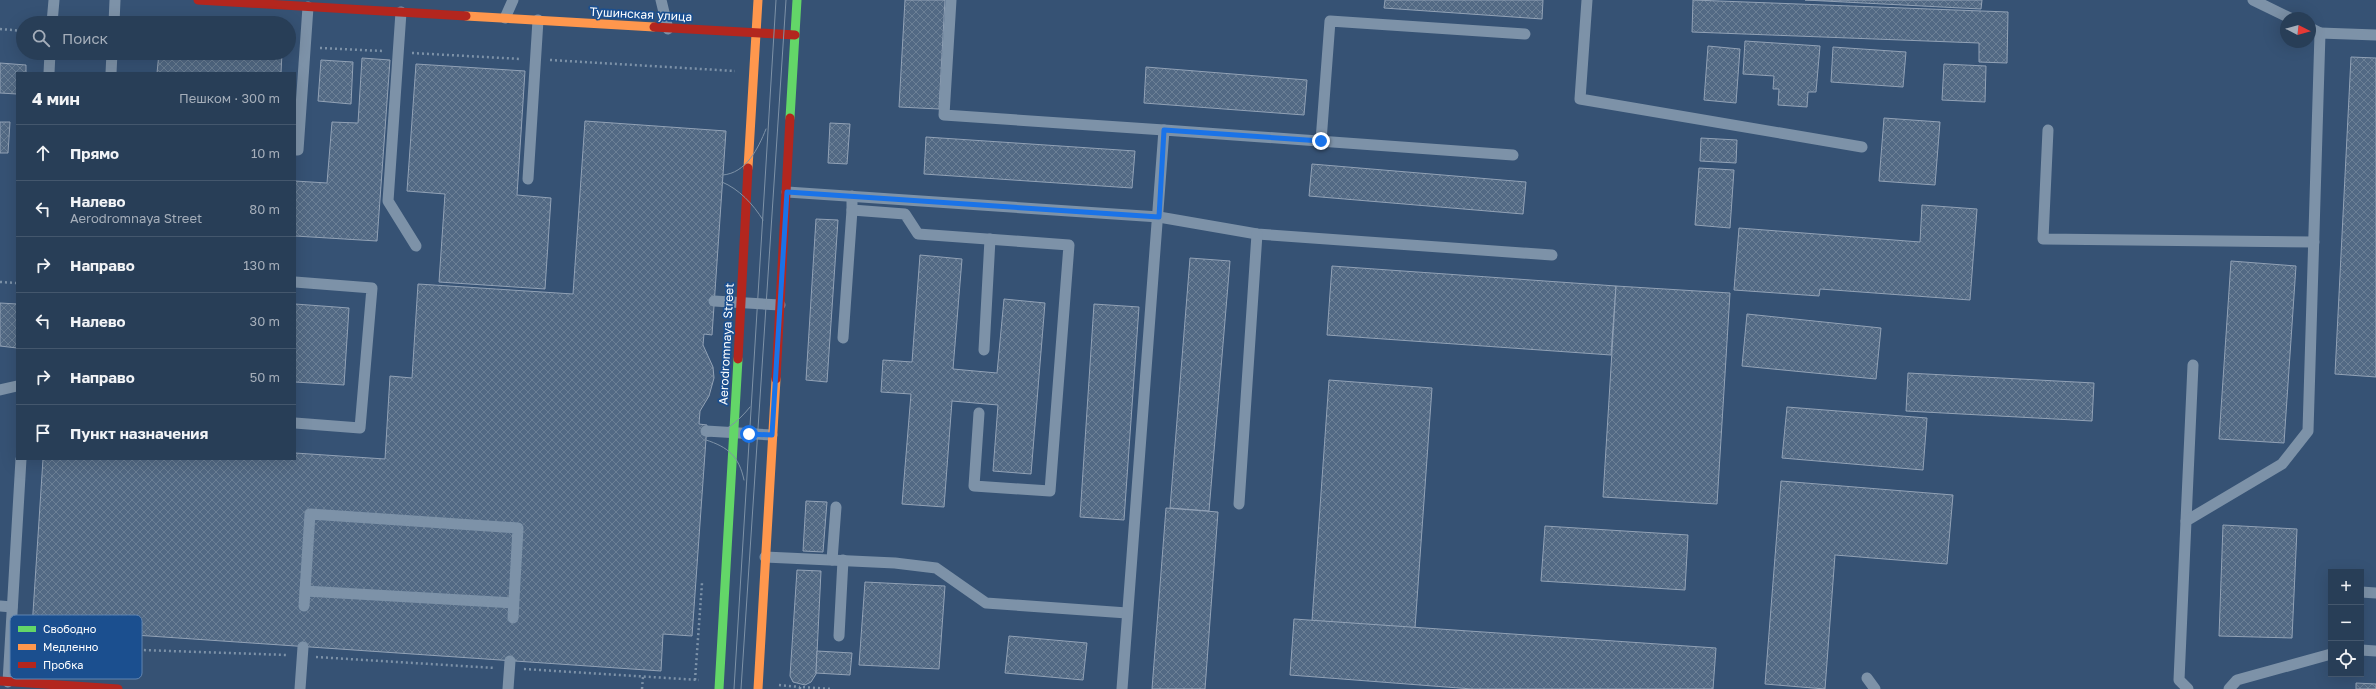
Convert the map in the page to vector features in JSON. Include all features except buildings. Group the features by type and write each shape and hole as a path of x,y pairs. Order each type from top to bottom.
{"main road":[{"name":"Тушинская улица","path":"198,0 668,29 795,35"},
{"name":"Aerodromnaya Street","path":"718,689 758,0"},
{"path":"758,689 798,0"},
{"path":"4,681 118,689"}],"lane":[{"path":"53,16 54,0"},
{"path":"114,16 115,0"},
{"path":"505,18 512,0"},
{"path":"661,0 668,29"},
{"path":"951,0 944,115 1513,155"},
{"path":"1587,0 1580,99 1862,146"},
{"path":"2253,0 2280,13"},
{"path":"296,150 298,150 308,6"},
{"path":"401,12 388,201 416,246"},
{"path":"528,179 538,20"},
{"path":"1321,141 1330,21 1525,34"},
{"path":"2316,31 2320,33 2376,35"},
{"path":"2186,521 2282,464 2308,431 2320,33"},
{"path":"48,72 49,60"},
{"path":"111,72 112,60"},
{"path":"1122,689 1159,217 1164,130"},
{"path":"2048,130 2043,239 2314,242"},
{"path":"787,192 1159,217 1257,234 1552,255"},
{"path":"843,338 852,196"},
{"path":"852,210 904,214 918,234 1069,245 1050,492 974,486 979,413"},
{"path":"1239,504 1257,234"},
{"path":"984,350 990,239"},
{"path":"296,282 372,288 360,428 296,423"},
{"path":"714,301 780,305"},
{"path":"2188,689 2179,680 2193,365"},
{"path":"0,390 16,386"},
{"path":"706,431 772,435"},
{"path":"12,615 21,460"},
{"path":"836,507 839,636"},
{"path":"304,606 310,514 518,528 513,618"},
{"path":"766,557 895,563 936,568 986,603 1127,613"},
{"path":"305,591 514,603"},
{"path":"2364,592 2376,593"},
{"path":"0,606 12,607"},
{"path":"4,681 10,646"},
{"path":"2364,650 2376,651"},
{"path":"300,689 302,651"},
{"path":"2229,689 2237,680 2328,655"},
{"path":"508,689 509,665"},
{"path":"1867,678 1875,689"}],"path":[{"path":"0,29 16,30"},
{"path":"305,46 739,71"},
{"path":"0,282 16,283"},
{"path":"142,648 302,651 509,665 643,677 688,679"},
{"path":"642,689 643,677"},
{"path":"800,689 800,687 832,689"}],"tram line":[{"path":"734,689 776,0"},
{"path":"741,689 786,0"},
{"path":"723,175 738,170 745,165 755,152 766,129"},
{"path":"722,182 745,198 755,208 763,220"},
{"path":"706,437 718,433 730,426 750,407"},
{"path":"706,440 726,449 736,459 744,480"}],"traffic: fast":[{"path":"790,118 797,0"},
{"path":"719,689 738,359"}],"traffic: slow":[{"path":"748,168 758,0"},
{"path":"466,16 654,27"},
{"path":"758,689 776,379"}],"traffic: jam":[{"path":"198,0 466,16"},
{"path":"654,27 795,35"},
{"path":"776,379 790,118"},
{"path":"738,359 748,168"},
{"path":"0,681 118,689"}],"route":[{"path":"749,434 772,435 787,192 1159,217 1164,130 1321,141"}]}
